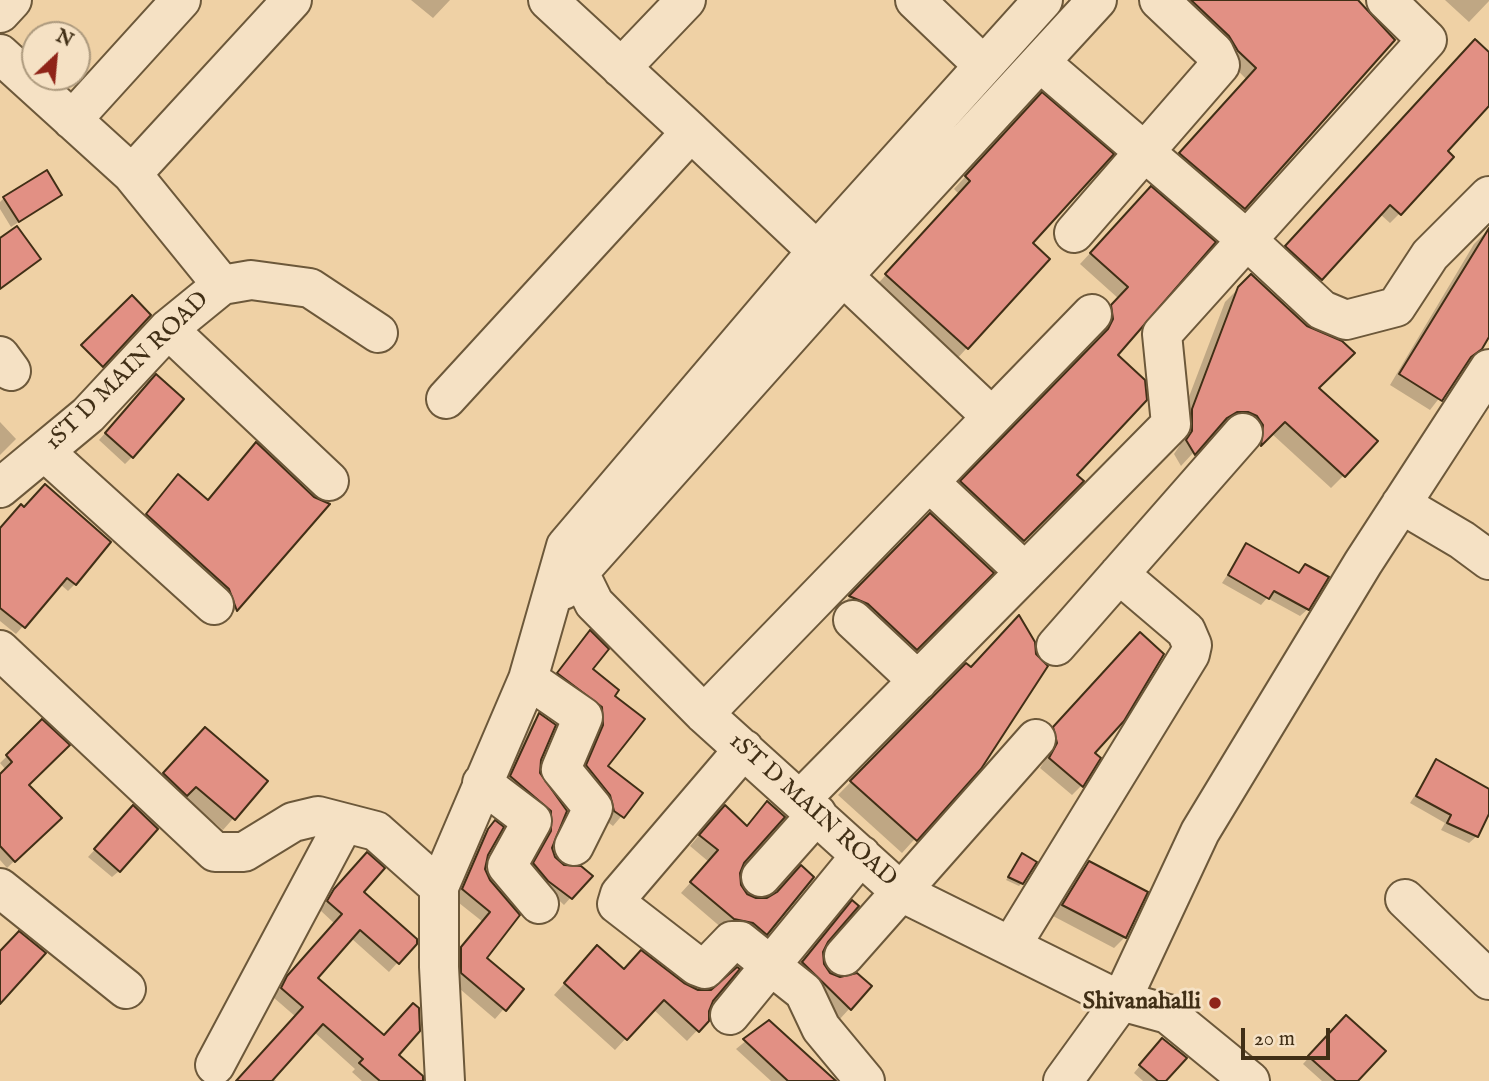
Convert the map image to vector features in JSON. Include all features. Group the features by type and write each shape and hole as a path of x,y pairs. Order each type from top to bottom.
{"street":[{"path":"0,13 12,0"},
{"path":"72,120 181,0"},
{"path":"132,174 292,0"},
{"path":"548,0 992,417"},
{"path":"621,68 685,0"},
{"path":"915,0 982,64"},
{"path":"445,1081 439,967 439,887 527,678 549,604 573,560 830,264 982,64 1043,0"},
{"path":"830,264 1041,63 1097,0"},
{"path":"1074,233 1220,65 1214,52 1159,0"},
{"path":"761,877 809,806 918,681 1171,424 1162,334 1427,40 1385,0"},
{"path":"0,54 132,174 222,285"},
{"path":"1041,63 1247,240 1322,310 1346,320 1396,307 1430,255 1489,196"},
{"path":"446,398 691,132"},
{"name":"1ST D MAIN ROAD","path":"0,488 88,415 168,329 222,285 251,280 310,288 378,333"},
{"path":"704,714 1092,314"},
{"path":"168,329 328,481"},
{"path":"1066,1080 1121,1001 1200,832 1401,504 1489,369"},
{"path":"1056,646 1243,433"},
{"path":"45,452 214,605"},
{"path":"929,482 1025,572"},
{"path":"1401,504 1462,540 1489,560"},
{"name":"1ST D MAIN ROAD","path":"573,560 594,603 704,714 809,806 901,892 1121,1001 1168,1014 1250,1081"},
{"path":"1011,946 1190,654 1192,645 1186,631 1119,574"},
{"path":"853,620 918,681"},
{"path":"1,654 215,852 244,852 293,822 318,816 376,831 439,887"},
{"path":"527,678 583,717 561,769 593,807 574,846"},
{"path":"844,956 1036,738"},
{"path":"744,748 620,894 617,904 697,966 705,969 732,941 740,941 804,992 821,1028 865,1081"},
{"path":"482,783 532,821 507,866 539,904"},
{"path":"215,1065 344,823"},
{"path":"730,1015 861,855"},
{"path":"0,888 126,989"},
{"path":"1405,899 1489,980"}],"building":[{"path":"1191,0 1358,0 1395,40 1245,209 1179,153 1256,68 1238,51 1229,36"},
{"path":"1475,39 1489,52 1489,106 1448,151 1454,157 1401,215 1390,205 1322,280 1285,246"},
{"path":"1042,92 1114,154 1033,243 1050,259 968,349 885,274 970,181 965,176"},
{"path":"47,170 62,195 19,222 3,197"},
{"path":"1151,186 1216,242 1118,355 1145,380 1147,400 1077,475 1084,481 1024,541 960,481 1108,329 1113,319 1111,305 1128,287 1090,253"},
{"path":"17,226 41,259 0,289 0,238"},
{"path":"1489,228 1489,337 1482,349 1471,357 1442,401 1399,374"},
{"path":"1251,274 1307,326 1342,341 1355,353 1319,388 1378,441 1345,477 1285,422 1261,446 1263,425 1257,416 1248,412 1237,412 1227,418 1195,455 1186,440 1192,431 1192,409 1238,287"},
{"path":"132,295 151,315 103,367 81,345"},
{"path":"156,374 184,399 133,458 105,433"},
{"path":"256,442 314,497 330,504 237,611 229,589 146,514 178,474 208,500"},
{"path":"45,484 111,542 76,585 67,578 25,628 0,608 0,528 21,504 24,507"},
{"path":"930,513 994,573 917,650 868,604 849,596"},
{"path":"1246,543 1299,573 1305,564 1329,577 1309,610 1274,591 1269,599 1228,575"},
{"path":"1019,615 1035,642 1036,654 1048,666 981,769 917,841 850,781 966,663 971,667"},
{"path":"590,630 609,649 593,669 619,690 615,696 645,719 608,766 643,793 624,818 614,811 610,795 586,765 603,725 602,707 557,673"},
{"path":"1140,632 1164,654 1124,721 1095,753 1101,758 1083,787 1049,758 1057,743 1053,727"},
{"path":"539,713 556,725 541,760 540,773 567,811 552,848 555,857 564,865 581,866 593,876 572,899 548,881 533,863 551,831 551,811 510,776"},
{"path":"42,719 70,745 29,785 62,818 15,862 0,846 0,774 12,762 6,755"},
{"path":"205,727 268,781 235,820 196,787 187,796 163,773"},
{"path":"1436,759 1489,789 1489,814 1478,837 1447,823 1451,815 1416,796"},
{"path":"767,801 785,817 744,863 740,873 741,885 747,894 756,898 767,898 777,892 801,865 814,877 767,935 753,923 734,919 690,882 718,850 699,835 725,805 747,826"},
{"path":"133,805 158,829 120,872 94,849"},
{"path":"495,820 504,827 488,855 485,869 490,880 520,915 487,958 524,989 506,1011 461,973 461,947 490,912 462,889 488,829"},
{"path":"367,852 385,868 364,892 417,939 417,944 399,964 360,930 318,978 384,1035 413,1003 419,1008 420,1031 399,1055 423,1076 423,1081 380,1081 359,1063 363,1059 323,1024 272,1081 236,1081 303,1007 281,988 287,976 342,914 327,901 334,889"},
{"path":"1022,853 1037,862 1023,884 1008,877"},
{"path":"1089,861 1148,892 1126,938 1062,905"},
{"path":"852,900 859,906 828,942 823,952 824,964 830,973 840,977 857,973 872,986 851,1010 802,962"},
{"path":"19,931 46,953 0,1004 0,951"},
{"path":"597,945 624,969 641,950 684,983 698,990 711,990 737,967 740,969 713,1001 709,1021 699,1032 664,1000 627,1040 564,983"},
{"path":"1346,1015 1386,1051 1358,1081 1336,1081 1308,1056"},
{"path":"769,1020 836,1081 788,1081 743,1039"},
{"path":"1162,1038 1187,1058 1166,1081 1158,1081 1139,1065"}],"place":[{"name":"Shivanahalli","path":"1215,1003"}]}
